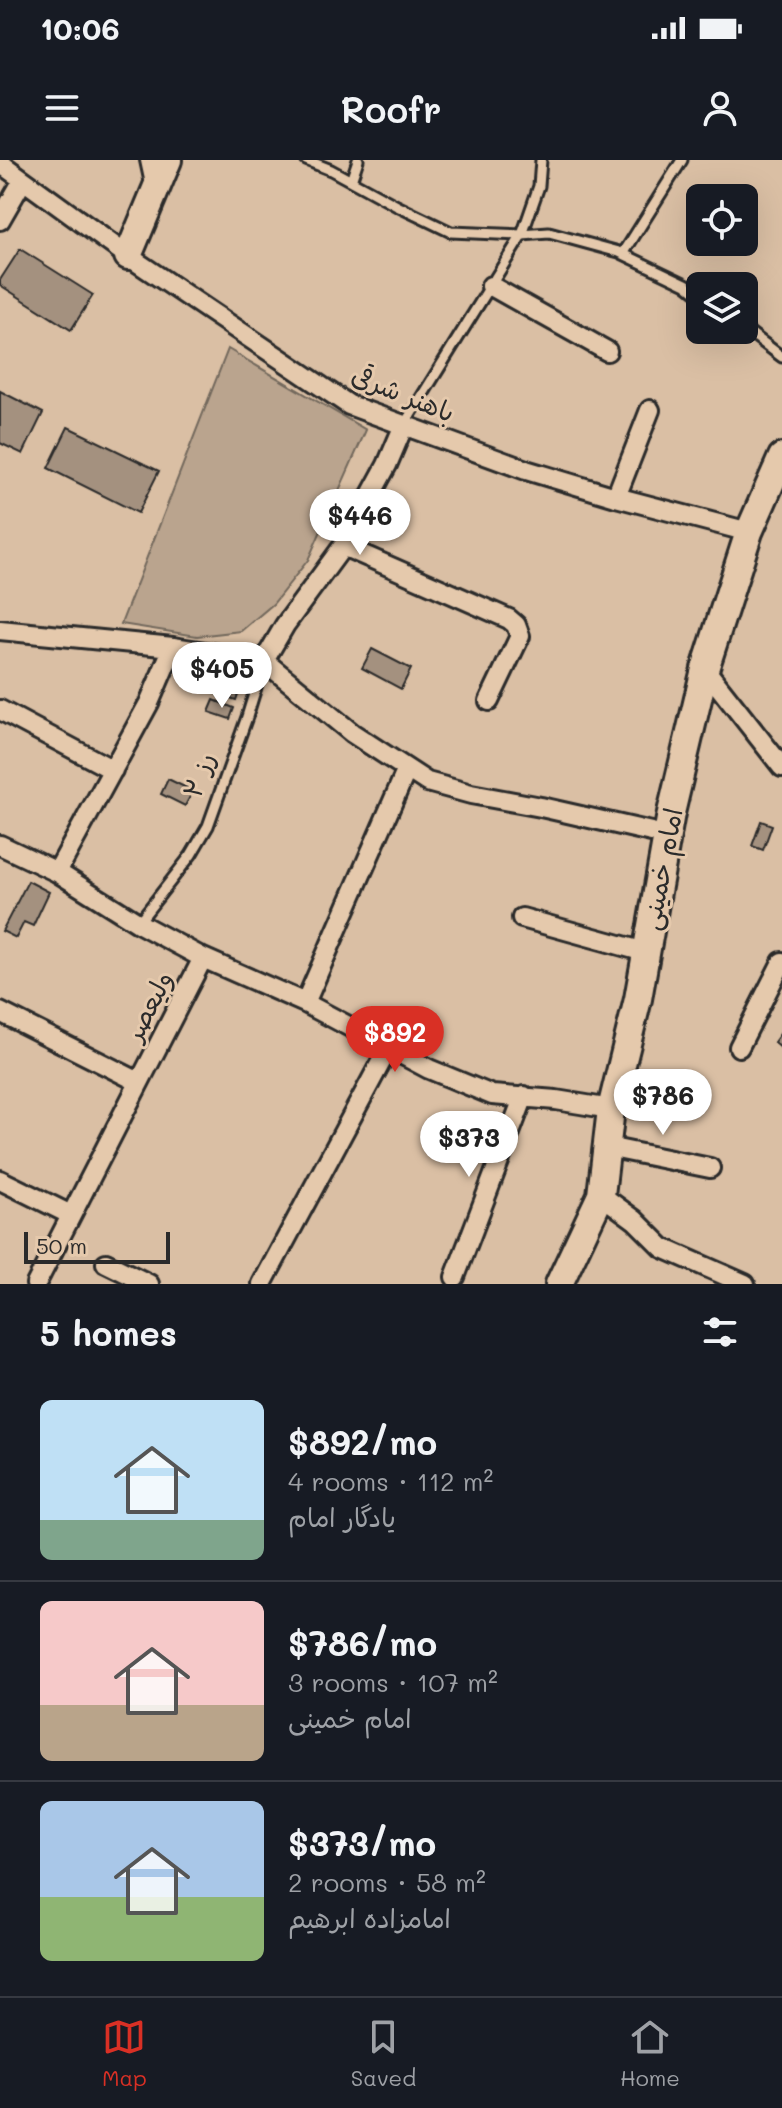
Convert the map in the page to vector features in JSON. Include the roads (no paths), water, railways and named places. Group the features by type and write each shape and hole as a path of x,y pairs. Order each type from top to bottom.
{"street":[{"path":"150,160 156,188"},
{"path":"128,256 168,160"},
{"name":"باهنر شرقی","path":"0,163 128,256 349,405 526,470 749,532"},
{"path":"0,220 23,180"},
{"path":"491,286 607,351"},
{"path":"616,497 650,410"},
{"name":"رز ۲","path":"264,661 285,625 343,546 387,465 404,425"},
{"name":"امام خمینی","path":"559,1284 601,1195 611,1109 638,999 671,813 705,669 749,532 780,469"},
{"path":"343,546 509,619 516,625 520,636 489,701"},
{"path":"0,630 173,647 264,661 352,733 427,782 669,836"},
{"path":"57,872 149,703 173,647"},
{"path":"705,669 782,767"},
{"path":"0,710 113,770"},
{"path":"305,1003 407,769"},
{"name":"ولیعصر","path":"1,847 57,872 138,923 203,958 36,1284"},
{"path":"522,918 645,952"},
{"path":"203,958 305,1003 429,1069 492,1095 524,1096 611,1109"},
{"path":"739,1047 782,962"},
{"path":"0,1012 139,1082"},
{"path":"262,1284 389,1047"},
{"path":"455,1277 524,1096"},
{"path":"607,1147 710,1168"},
{"path":"0,1180 71,1215"},
{"path":"601,1195 635,1220 663,1248 736,1282"},
{"path":"106,1263 149,1284"}],"lane":[{"path":"306,160 451,232 549,233 623,254 686,284"},
{"path":"351,181 358,160"},
{"path":"404,425 522,235 539,186 541,160"},
{"path":"623,254 682,160"},
{"path":"758,339 782,357"},
{"name":"رز ۲","path":"138,923 191,855 208,826 264,661"}]}
